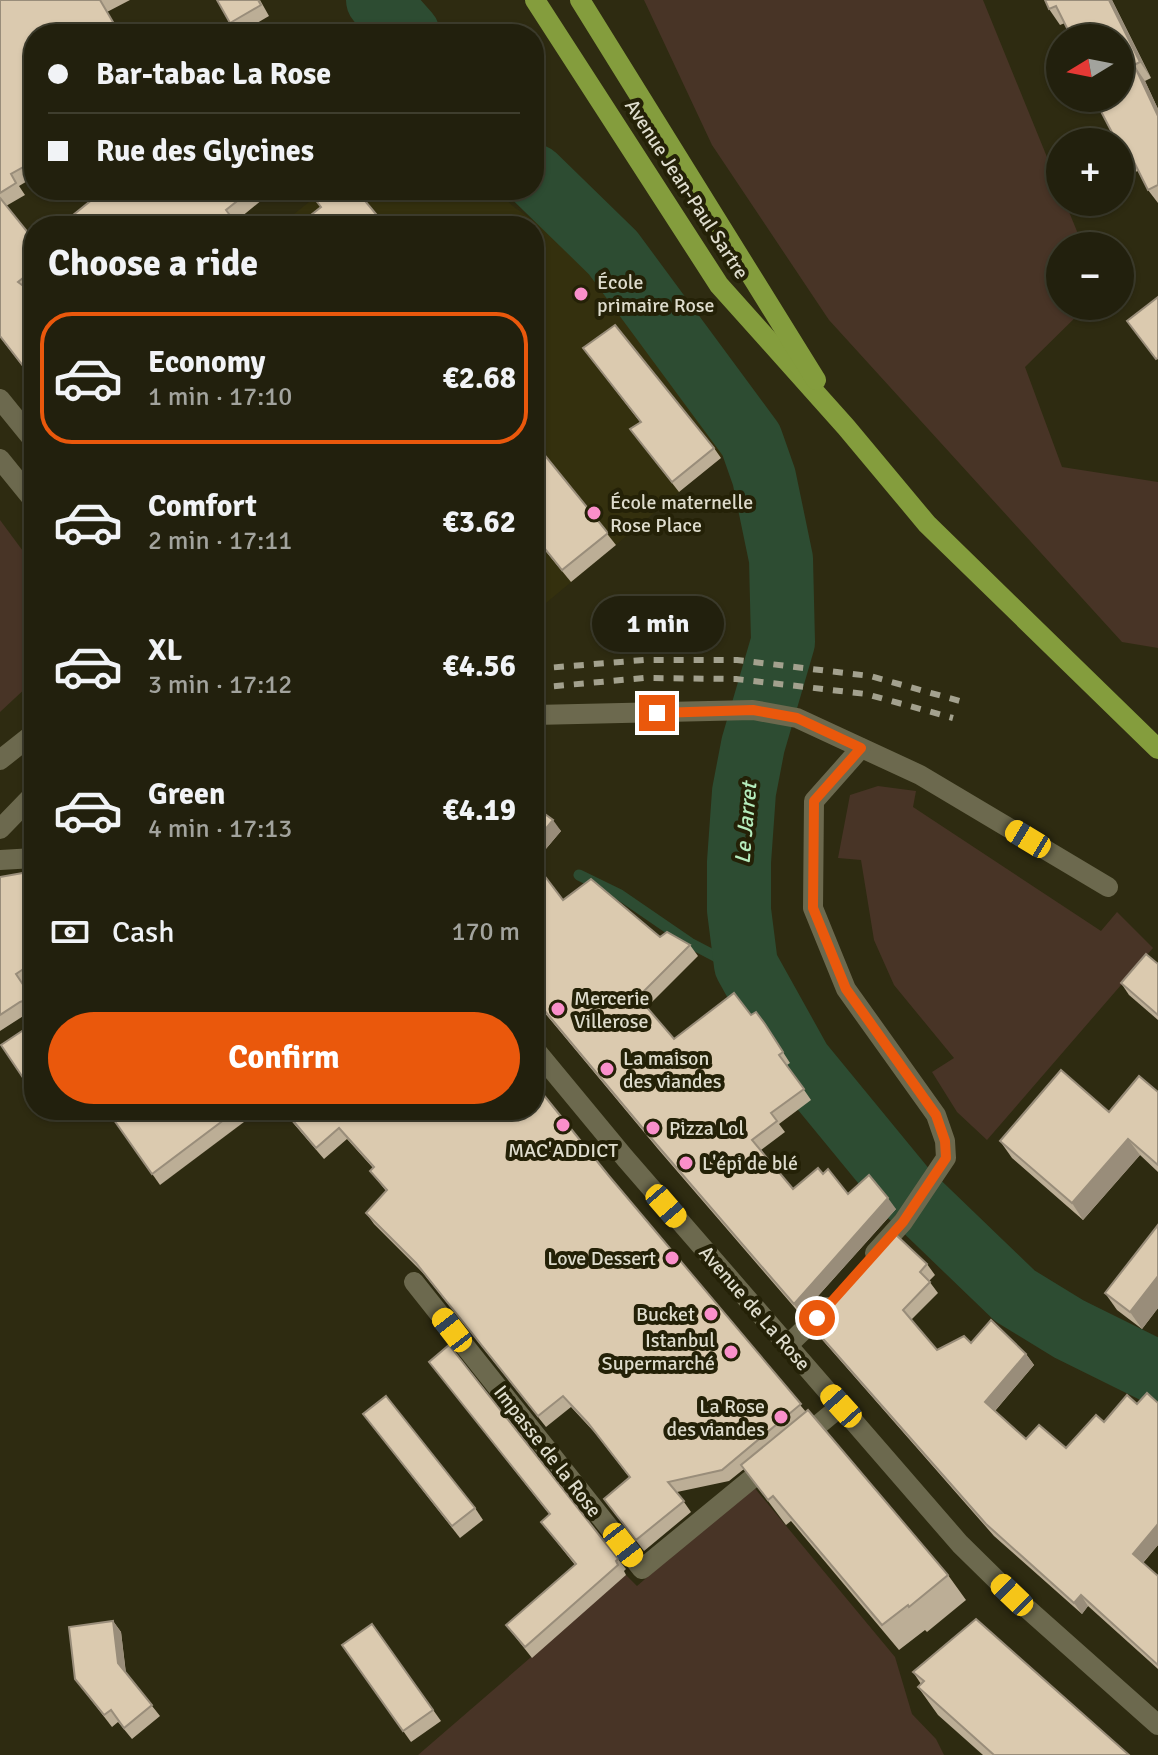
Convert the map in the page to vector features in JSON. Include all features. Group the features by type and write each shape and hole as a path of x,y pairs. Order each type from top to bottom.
{"main road":[{"name":"Avenue Jean-Paul Sartre","path":"535,0 719,285 846,427 927,524 1158,749"},
{"name":"Avenue Jean-Paul Sartre","path":"580,0 846,427"}],"street":[{"path":"0,399 24,429"},
{"path":"0,459 24,489"},
{"path":"544,715 753,710 797,718 920,775 1108,887"},
{"path":"0,760 24,741"},
{"path":"861,748 814,801 813,908 846,989 936,1115 945,1141 946,1158 903,1222 865,1264"},
{"path":"0,829 24,804"},
{"path":"0,860 24,859"},
{"name":"Avenue de La Rose","path":"544,1060 625,1158 960,1544 1012,1595 1158,1725"},
{"name":"Impasse de la Rose","path":"414,1282 642,1569 841,1406"},
{"path":"787,1346 836,1296"}],"shaded area":[{"path":"644,0 983,0 1046,155 1046,216 1071,216 1077,232 1046,232 1046,320 1073,320 1025,367 1062,467 1158,482 1158,648 1122,642 829,320 712,145"},
{"name":"École maternelle Rose Place","path":"312,200 506,200 527,216 292,216"},
{"name":"École maternelle Rose Place","path":"544,228 610,274 669,340 738,443 544,605"},
{"path":"0,520 24,552 24,690 0,712"},
{"path":"878,786 916,791 913,807 1101,931 1117,912 1153,948 987,1140 957,1112 932,1072 954,1058 894,985 874,940 861,860 838,858 850,795"},
{"path":"753,1486 895,1657 912,1714 936,1739 944,1755 418,1755 626,1575 637,1586"}],"building":[{"path":"0,0 100,0 114,24 24,24 24,167 11,174 16,183 0,193"},
{"path":"217,0 258,0 261,5 230,23"},
{"path":"1045,0 1109,0 1121,24 1065,24 1056,6 1049,9"},
{"path":"1134,50 1140,62 1134,65"},
{"path":"1134,65 1158,116 1158,185 1148,190 1134,162 1134,128 1110,128 1101,112 1134,112"},
{"path":"0,198 24,228 24,277 18,282 24,286 24,367 0,336"},
{"path":"92,200 238,200 226,210 230,216 72,216"},
{"path":"316,200 364,200 378,216 310,216 321,207"},
{"path":"1158,297 1158,358 1127,321 1134,320 1134,316"},
{"path":"615,325 714,448 672,482 630,429 641,422 583,348"},
{"path":"544,454 608,533 562,570 544,548"},
{"path":"544,813 553,820 544,831"},
{"path":"24,873 24,969 16,974 24,986 24,1001 0,1015 0,877"},
{"path":"544,875 563,900 591,879 660,937 667,932 690,945 638,997 674,1039 734,993 751,1015 756,1012 783,1052 779,1055 804,1089 771,1113 777,1121 752,1140 793,1189 818,1168 823,1174 828,1169 848,1194 869,1175 888,1198 794,1304 544,1010"},
{"path":"1146,954 1158,964 1158,1015 1121,983"},
{"path":"24,1030 24,1079 1,1045"},
{"path":"1061,1070 1109,1112 1139,1076 1158,1092 1158,1165 1128,1139 1072,1203 1000,1141"},
{"path":"544,1095 801,1404 722,1470 668,1482 684,1501 636,1540 604,1499 630,1477 588,1423 563,1396 538,1416 416,1263 366,1213 387,1190 370,1171 374,1167 339,1128 316,1148 292,1120 544,1120"},
{"path":"114,1120 224,1120 152,1174"},
{"path":"1158,1225 1158,1276 1130,1312 1105,1293"},
{"path":"893,1232 927,1264 920,1272 930,1282 903,1310 937,1350 964,1336 971,1343 991,1320 1026,1354 985,1402 1026,1439 1039,1425 1066,1448 1096,1415 1104,1422 1127,1395 1137,1404 1147,1393 1158,1403 1158,1524 1133,1554 1158,1576 1158,1665 1081,1595 1074,1603 986,1524 810,1324"},
{"path":"449,1345 618,1559 618,1565 525,1647 506,1625 576,1564 541,1522 550,1514 429,1362"},
{"path":"386,1396 475,1508 452,1526 363,1414"},
{"path":"808,1410 948,1575 882,1625 773,1496 768,1500 741,1465"},
{"path":"976,1619 1129,1755 994,1755 918,1687 924,1681 913,1672"},
{"path":"113,1621 118,1663 152,1705 124,1728 111,1710 104,1715 75,1679 69,1627"},
{"path":"372,1624 433,1710 403,1731 342,1645"}],"waterway":[{"name":"Le Jarret","path":"378,0 399,24"},
{"name":"Le Jarret","path":"544,186 613,253 751,440 764,477 781,559 783,642 753,745 744,792 739,910 746,965 800,1062 906,1191 1015,1296 1069,1329 1158,1373"},
{"path":"579,875 620,895 690,943 751,975"}],"railway":[{"path":"544,668 644,660 737,660 870,676 960,701"},
{"path":"544,687 644,678 736,679 866,694 953,718"}],"place":[{"name":"École primaire Rose","path":"581,294"},
{"name":"École maternelle Rose Place","path":"594,513"},
{"name":"Mercerie Villerose","path":"558,1009"},
{"name":"La maison des viandes","path":"607,1069"},
{"name":"MAC'ADDICT","path":"563,1125"},
{"name":"Pizza Lol","path":"653,1128"},
{"name":"L'épi de blé","path":"686,1163"},
{"name":"Love Dessert","path":"672,1258"},
{"name":"Bucket","path":"711,1314"},
{"name":"Istanbul Supermarché","path":"731,1352"},
{"name":"La Rose des viandes","path":"781,1417"}],"route":[{"path":"657,713 753,710 797,718 861,748 814,801 813,908 846,989 936,1115 945,1141 946,1158 903,1222 817,1318"}]}
